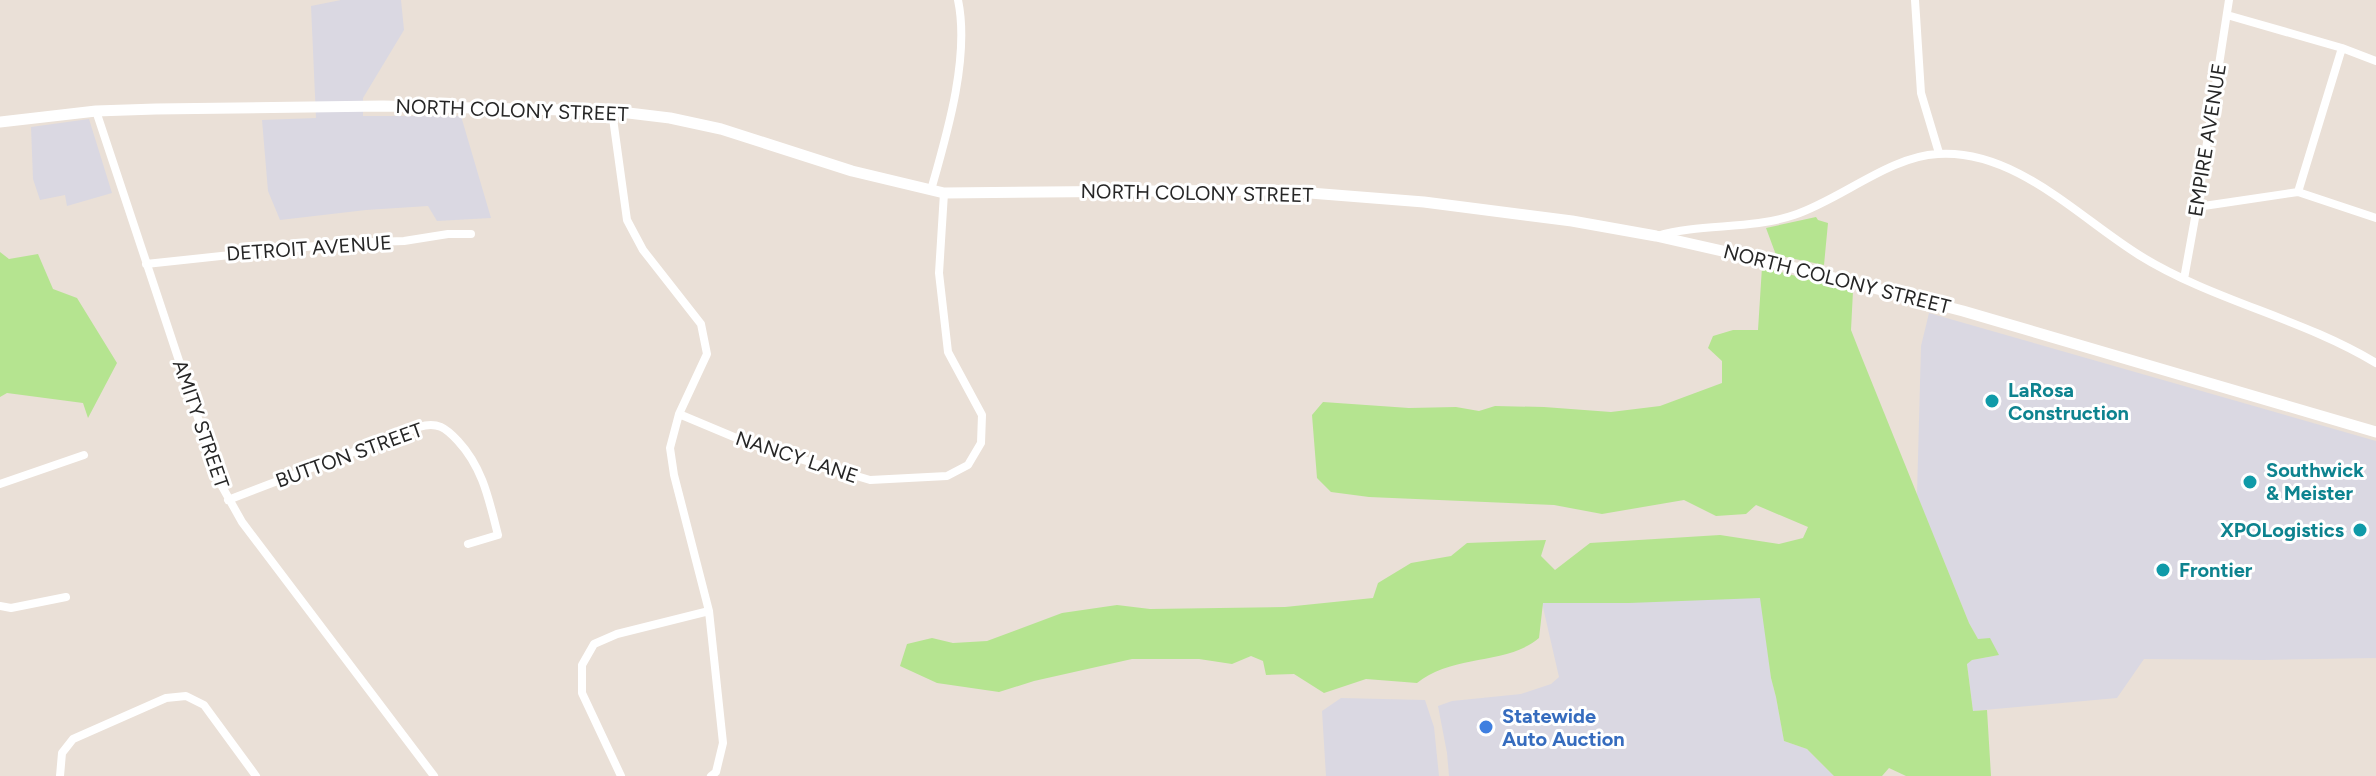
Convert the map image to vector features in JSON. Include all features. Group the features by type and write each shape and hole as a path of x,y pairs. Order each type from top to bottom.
{"main road":[{"name":"NORTH COLONY STREET","path":"0,122 96,111 367,106 612,111 670,118 721,129 852,171 944,193 1272,190 1424,202 1572,221 1794,267 1963,311 2376,432"}],"street":[{"path":"931,190 951,122 962,18 958,0"},
{"path":"1915,0 1921,93 1939,153"},
{"name":"EMPIRE AVENUE","path":"2184,279 2229,0"},
{"path":"2227,15 2376,61"},
{"path":"2298,192 2342,48"},
{"name":"AMITY STREET","path":"96,111 219,481 228,500 434,776"},
{"path":"612,111 627,220 643,250 701,324 707,354 679,414 670,448 709,611 723,743 716,772 711,776"},
{"path":"1656,236 1679,229 1766,222 1792,216 1915,157 1939,153 1980,156 2022,174 2140,256 2184,279 2346,345 2376,363"},
{"path":"2197,207 2298,192 2376,218"},
{"name":"NANCY LANE","path":"679,414 753,445 870,480 947,476 968,465 981,443 982,415 948,352 939,273 944,193"},
{"name":"DETROIT AVENUE","path":"146,264 304,246 471,234"},
{"name":"BUTTON STREET","path":"228,500 419,427 435,424 447,430 475,463 485,486 498,535 468,544"},
{"path":"0,484 84,455"},
{"path":"0,606 11,608 66,597"},
{"path":"621,776 582,693 582,665 594,644 617,634 709,611"},
{"path":"60,776 62,753 73,739 166,698 186,696 204,705 256,776"}],"shaded area":[{"path":"341,0 401,0 404,30 363,98 363,116 461,116 491,218 437,221 428,206 280,220 268,191 262,120 316,118 311,6"},
{"path":"89,119 112,193 67,206 65,195 40,200 33,179 31,127"},
{"path":"1929,313 2376,441 2376,658 2144,659 2117,698 1973,711 1967,663 1998,655 1978,639 1969,623 1917,495 1921,346"},
{"name":"Statewide Auto Auction","path":"1761,597 1771,678 1784,741 1807,749 1834,776 1449,776 1438,706 1452,701 1521,694 1551,684 1559,677 1542,603"},
{"path":"1341,698 1425,700 1434,727 1439,776 1326,776 1322,711"}],"green space":[{"path":"1816,217 1828,223 1824,265 1776,255 1766,228"},
{"path":"0,252 9,259 38,254 53,289 77,298 117,363 88,418 83,403 7,393 0,397"},
{"path":"1762,267 1853,291 1851,330 1862,358 1969,623 1978,639 1990,638 1999,655 1972,660 1967,664 1973,711 1987,710 1991,776 1906,776 1889,768 1882,776 1834,776 1807,749 1784,741 1760,598 1543,603 1539,638 1512,652 1446,668 1417,683 1366,679 1324,693 1294,674 1266,675 1263,661 1251,656 1232,664 1199,659 1132,659 999,692 937,683 900,666 907,644 932,638 953,643 987,641 1062,613 1117,605 1150,609 1285,607 1373,598 1378,583 1411,563 1451,556 1467,543 1546,540 1541,556 1555,570 1590,543 1720,535 1779,544 1803,538 1808,527 1756,505 1746,514 1716,516 1684,500 1602,514 1554,505 1369,497 1331,492 1317,478 1312,415 1323,402 1409,408 1456,407 1479,411 1495,406 1611,412 1660,406 1722,383 1722,361 1708,348 1713,336 1733,330 1758,330"}],"place":[{"name":"LaRosa Construction","path":"1992,401"},
{"name":"Southwick & Meister","path":"2250,482"},
{"name":"XPOLogistics","path":"2360,530"},
{"name":"Frontier","path":"2163,570"},
{"name":"Statewide Auto Auction","path":"1486,727"}]}
